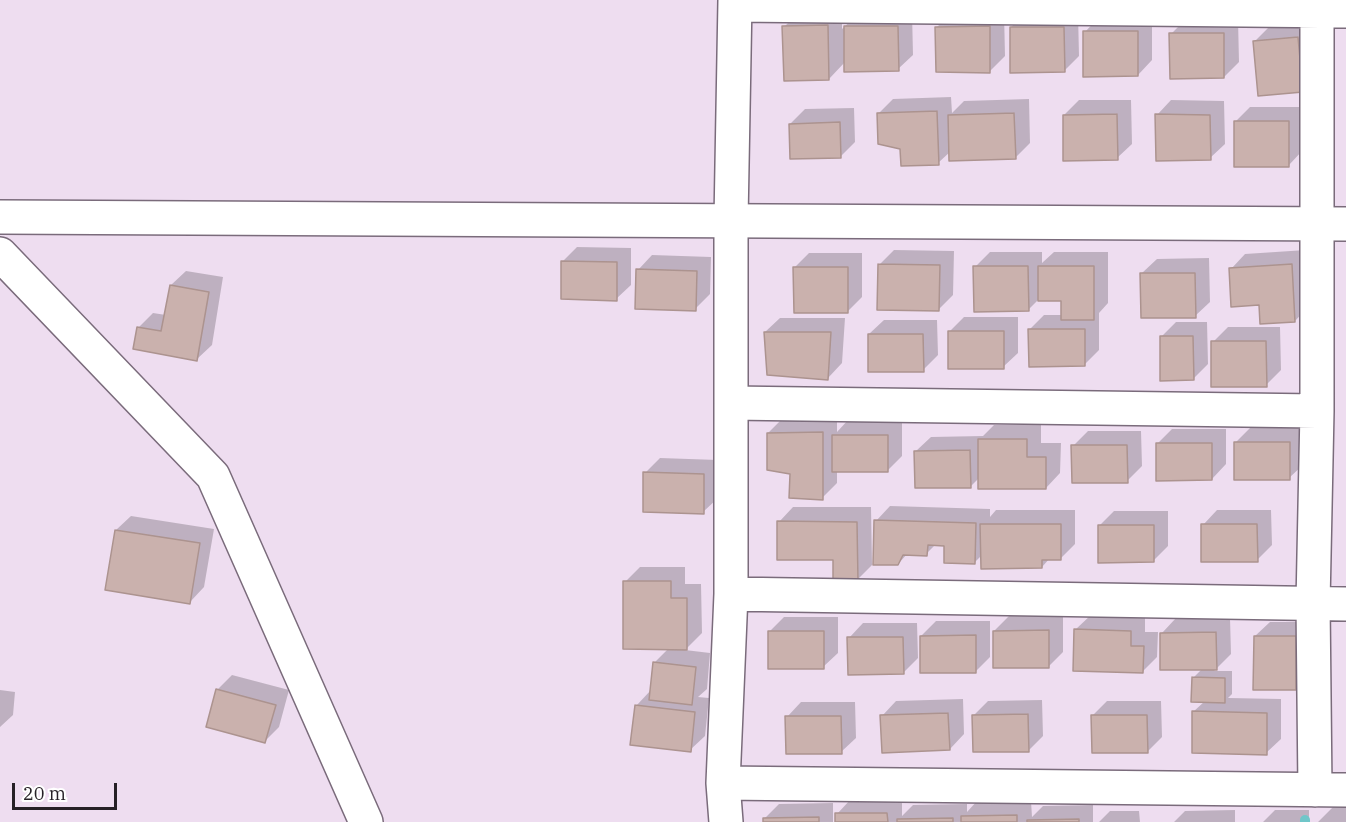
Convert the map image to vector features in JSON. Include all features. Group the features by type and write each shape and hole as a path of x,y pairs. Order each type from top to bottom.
{"street":[{"path":"723,783 1331,790 1312,603 1317,411 1332,224 1327,7 735,3 731,220 731,594 723,783 726,822"},
{"path":"0,217 1332,224"},
{"path":"0,254 213,476 366,822"},
{"path":"731,403 1317,411"},
{"path":"731,594 1346,604"}],"building":[{"path":"828,25 829,80 784,81 782,26"},
{"path":"844,26 898,26 899,71 844,72"},
{"path":"990,26 990,73 936,72 935,27"},
{"path":"1010,27 1064,27 1065,72 1010,73"},
{"path":"1083,31 1138,31 1138,76 1083,77"},
{"path":"1169,33 1224,33 1224,78 1170,79"},
{"path":"1298,37 1303,92 1258,96 1253,41"},
{"path":"937,111 939,165 901,166 900,149 878,144 877,113"},
{"path":"1014,113 1016,159 949,161 948,115"},
{"path":"1117,114 1118,160 1063,161 1063,115"},
{"path":"1155,114 1210,115 1211,160 1156,161"},
{"path":"1234,121 1289,121 1289,167 1234,167"},
{"path":"840,122 841,158 790,159 789,124"},
{"path":"561,261 617,262 617,301 561,299"},
{"path":"878,264 940,265 939,311 877,310"},
{"path":"1292,264 1295,322 1260,324 1259,305 1231,307 1229,268"},
{"path":"973,266 1028,266 1029,311 974,312"},
{"path":"1038,266 1094,266 1094,320 1061,320 1061,301 1038,301"},
{"path":"793,267 848,267 848,313 794,313"},
{"path":"636,269 697,271 696,311 635,309"},
{"path":"1140,273 1195,273 1196,318 1141,318"},
{"path":"170,285 209,292 197,361 133,349 137,327 161,331"},
{"path":"1028,329 1085,329 1085,366 1029,367"},
{"path":"948,331 1004,331 1004,369 948,369"},
{"path":"764,332 831,332 828,380 767,375"},
{"path":"868,334 923,334 924,372 868,372"},
{"path":"1160,336 1193,336 1194,380 1160,381"},
{"path":"1211,341 1266,341 1267,387 1211,387"},
{"path":"823,432 823,500 789,498 790,474 767,470 767,433"},
{"path":"832,435 888,435 888,472 832,472"},
{"path":"978,439 1027,439 1027,457 1046,457 1046,489 978,489"},
{"path":"1234,442 1290,442 1290,480 1234,480"},
{"path":"1156,443 1212,443 1212,480 1156,481"},
{"path":"1071,445 1127,445 1128,483 1072,483"},
{"path":"970,450 971,488 915,488 914,451"},
{"path":"643,472 704,474 704,514 643,512"},
{"path":"874,520 976,523 975,564 944,563 944,546 928,545 927,556 903,555 898,565 873,565"},
{"path":"777,521 857,522 858,581 833,582 833,560 777,560"},
{"path":"980,524 1061,524 1061,560 1042,560 1042,568 981,569"},
{"path":"1201,524 1257,524 1258,562 1201,562"},
{"path":"1098,525 1154,525 1154,562 1098,563"},
{"path":"115,530 200,543 190,604 105,590"},
{"path":"623,581 671,581 671,598 687,598 687,650 623,649"},
{"path":"1074,629 1131,631 1131,646 1144,646 1143,673 1073,671"},
{"path":"1049,630 1049,668 993,668 993,631"},
{"path":"768,631 824,631 824,669 768,669"},
{"path":"1216,632 1217,670 1160,670 1160,633"},
{"path":"976,635 976,673 920,673 920,636"},
{"path":"1254,636 1296,636 1296,690 1253,690"},
{"path":"847,637 903,637 904,674 848,675"},
{"path":"653,662 696,667 692,705 649,700"},
{"path":"1192,677 1225,678 1225,703 1191,702"},
{"path":"216,689 276,705 265,743 206,727"},
{"path":"635,705 695,712 691,752 630,745"},
{"path":"1192,711 1267,713 1267,755 1192,753"},
{"path":"948,713 950,750 882,753 880,715"},
{"path":"1028,714 1029,752 973,752 972,715"},
{"path":"1091,715 1147,715 1148,753 1092,753"},
{"path":"785,716 841,716 842,754 786,754"},
{"path":"835,813 887,813 888,822 835,822"},
{"path":"1017,815 1017,822 961,822 961,816"},
{"path":"819,817 819,822 763,822 763,818"},
{"path":"953,818 953,822 897,822 897,819"},
{"path":"1079,819 1079,822 1027,822 1027,820"}]}
